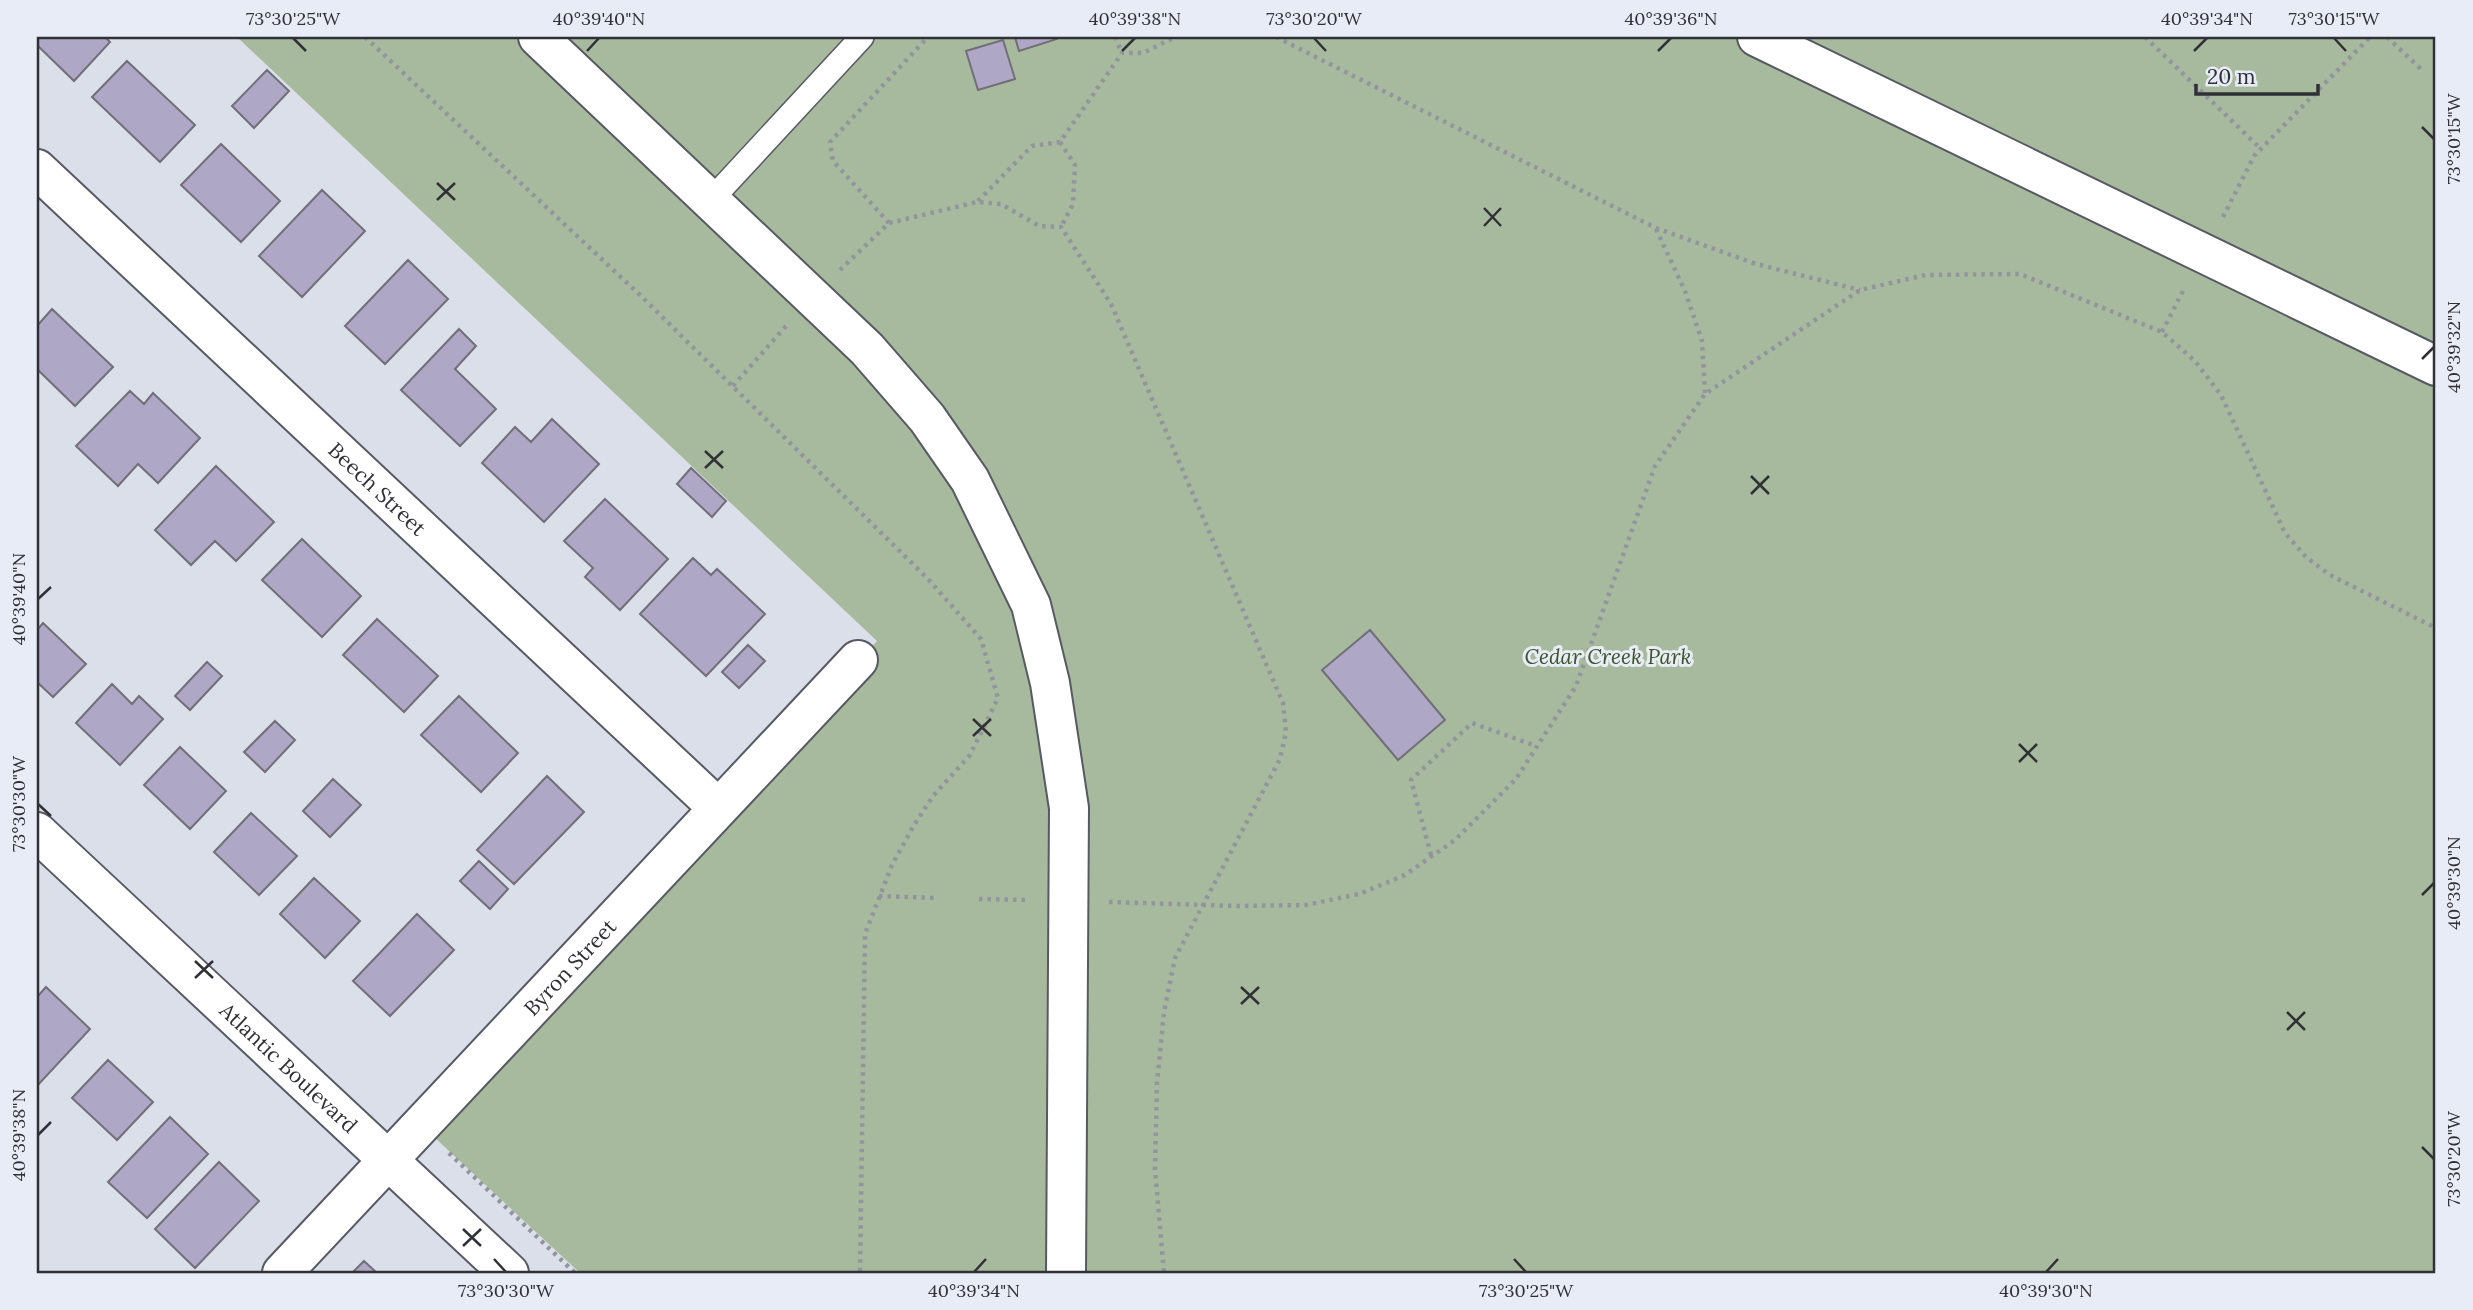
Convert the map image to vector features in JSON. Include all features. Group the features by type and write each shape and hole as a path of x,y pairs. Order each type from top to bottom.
{"street":[{"path":"538,37 867,349 927,418 970,480 1031,604 1051,683 1069,808 1066,1273"},
{"path":"1757,37 2436,366"},
{"name":"Beech Street","path":"37,169 718,808"},
{"name":"Byron Street","path":"282,1273 858,660"},
{"name":"Atlantic Boulevard","path":"37,832 509,1273"}],"lane":[{"path":"711,200 862,37"}],"path":[{"path":"365,37 733,386 929,580 981,639 998,698 970,755 933,796 914,825 879,896 865,934 860,1273"},
{"path":"889,223 833,161 830,142 928,37"},
{"path":"1115,37 1122,53"},
{"path":"1122,53 1143,53 1175,37"},
{"path":"1276,37 1656,228 1756,264 1860,290"},
{"path":"2146,37 2261,149"},
{"path":"2223,218 2255,156 2370,37"},
{"path":"2387,37 2423,71"},
{"path":"977,202 1032,146 1060,142 1122,53"},
{"path":"1060,142 1075,165 1073,204 1061,227"},
{"path":"733,386 811,297 889,223 977,202 1001,204 1040,226 1061,227"},
{"path":"1061,227 1111,304 1283,703 1286,732 1280,759 1175,958 1161,1047 1155,1169 1164,1273"},
{"path":"1656,228 1685,291 1702,341 1705,394"},
{"path":"1097,901 1306,905 1359,894 1405,875 1455,840 1516,779 1576,687 1655,466 1705,394 1860,290 1926,275 2020,274 2162,332 2194,361 2221,395 2285,533 2306,557 2330,575 2436,628"},
{"path":"2162,332 2186,286"},
{"path":"1431,855 1411,780 1472,723 1536,746"},
{"path":"879,896 937,898"},
{"path":"979,899 1032,900"},
{"path":"420,1126 576,1273"}],"green space":[{"name":"Cedar Creek Park","path":"237,37 2436,37 2436,1273 580,1273 419,1123 877,641"}],"building":[{"path":"37,37 105,37 110,42 74,81 37,45"},
{"path":"1015,37 1056,37 1057,39 1019,51"},
{"path":"1003,40 1015,79 978,90 966,51"},
{"path":"127,61 195,125 160,162 92,97"},
{"path":"267,70 289,91 254,128 232,106"},
{"path":"221,144 280,201 241,242 181,185"},
{"path":"322,190 365,231 302,297 259,256"},
{"path":"408,260 448,299 385,364 345,326"},
{"path":"52,309 113,367 75,406 37,369 37,326"},
{"path":"459,329 476,346 455,369 496,409 460,446 401,390"},
{"path":"130,391 144,404 153,393 200,438 158,483 138,464 118,486 76,446"},
{"path":"552,419 599,464 544,522 482,463 515,427 531,442"},
{"path":"216,466 274,522 236,561 215,541 191,565 155,530"},
{"path":"691,468 726,501 712,517 677,484"},
{"path":"605,499 668,559 620,610 585,577 593,568 564,541"},
{"path":"302,539 361,596 322,637 262,580"},
{"path":"693,558 711,575 717,569 765,614 706,676 640,614"},
{"path":"377,619 438,676 404,712 343,655"},
{"path":"43,623 86,664 53,697 37,682 37,630"},
{"path":"1370,630 1445,720 1398,760 1322,670"},
{"path":"748,645 765,661 739,688 722,672"},
{"path":"207,662 222,676 190,710 175,696"},
{"path":"112,684 132,704 139,696 163,719 120,765 76,723"},
{"path":"459,696 518,753 481,792 421,735"},
{"path":"275,721 295,740 265,772 244,752"},
{"path":"180,747 226,791 190,829 144,785"},
{"path":"547,776 584,812 514,884 477,850"},
{"path":"333,779 361,805 330,837 303,811"},
{"path":"251,813 297,856 259,895 214,852"},
{"path":"479,861 508,889 490,909 460,881"},
{"path":"314,878 360,921 325,958 280,914"},
{"path":"417,914 454,950 390,1016 353,981"},
{"path":"46,987 90,1029 37,1086 37,997"},
{"path":"108,1060 153,1102 117,1140 72,1098"},
{"path":"170,1117 208,1154 147,1218 108,1182"},
{"path":"219,1162 259,1201 195,1268 155,1229"},
{"path":"364,1261 377,1273 352,1273"}]}
